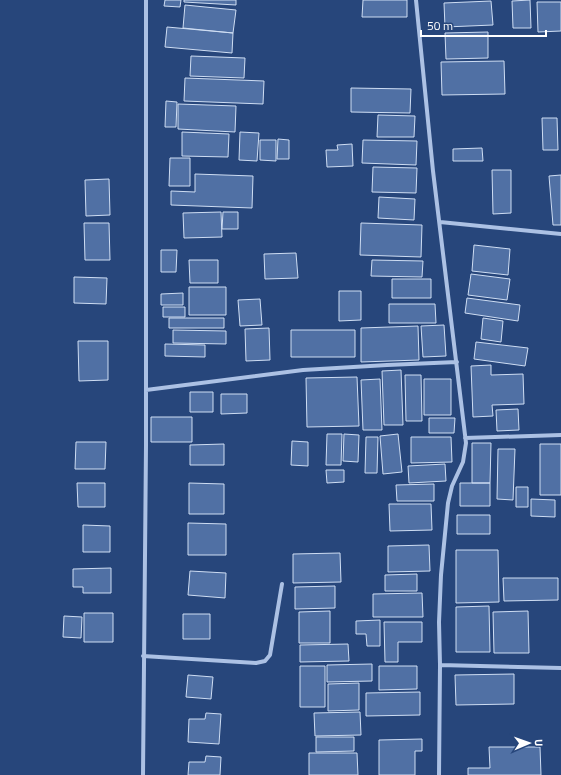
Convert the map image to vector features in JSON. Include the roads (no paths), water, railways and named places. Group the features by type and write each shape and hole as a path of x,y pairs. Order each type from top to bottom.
{"street":[{"path":"143,775 146,390 146,0"},
{"path":"416,0 433,171 466,444 466,452 452,486 447,511 440,575 439,775"},
{"path":"440,222 561,234"},
{"path":"146,390 303,370 457,362"},
{"path":"465,438 561,435"},
{"path":"143,656 256,663 265,661 270,655 282,584"},
{"path":"440,664 561,668"}]}
